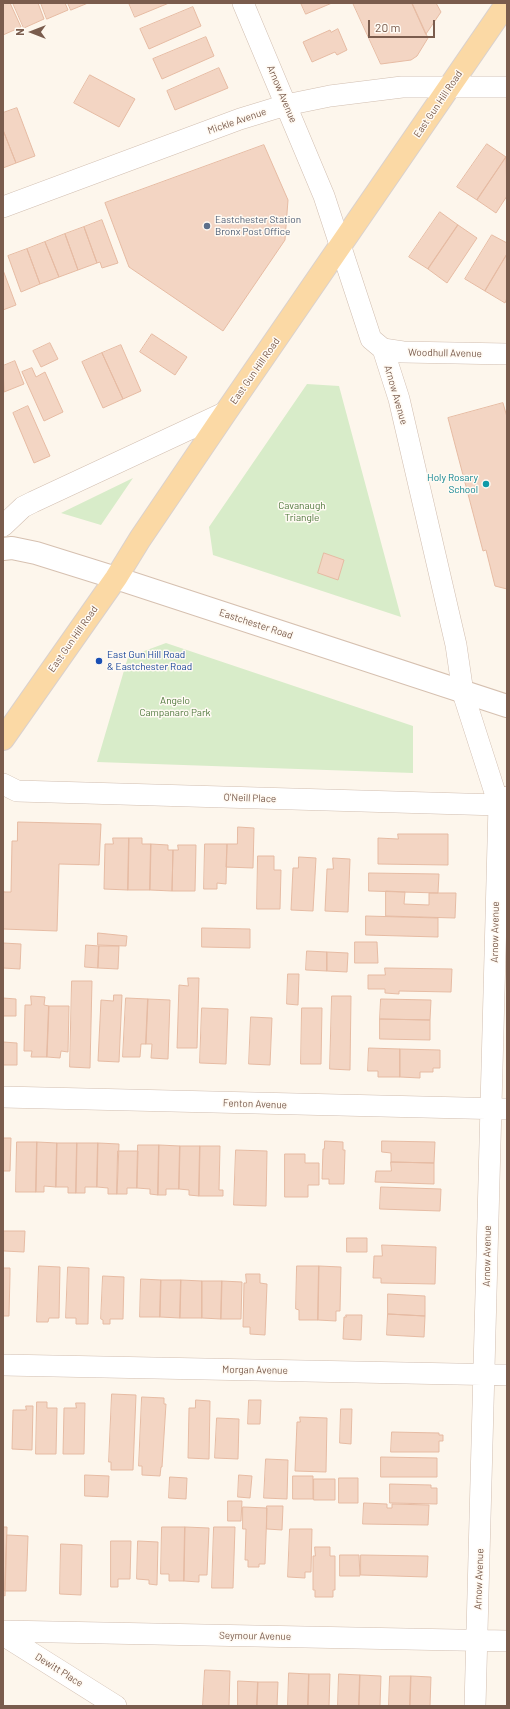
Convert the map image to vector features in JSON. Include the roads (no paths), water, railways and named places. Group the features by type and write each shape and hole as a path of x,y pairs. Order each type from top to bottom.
{"main road":[{"name":"East Gun Hill Road","path":"3,739 116,578 226,412 507,4"},
{"name":"Eastchester Road","path":"3,549 12,548 36,553 463,693 507,706"}],"street":[{"name":"Arnow Avenue","path":"243,3 324,196 371,339 383,349 399,399 456,645 463,693 503,801 499,1109 484,1375 475,1706"},
{"name":"Mickle Avenue","path":"3,207 240,119 286,105 317,98 388,89 507,87"},
{"name":"Woodhull Avenue","path":"383,349 403,352 507,354"},
{"path":"3,526 23,508 33,502 226,412"},
{"name":"O'Neill Place","path":"3,784 17,791 503,801"},
{"name":"Fenton Avenue","path":"3,1097 499,1109"},
{"name":"Morgan Avenue","path":"3,1366 507,1376"},
{"name":"Seymour Avenue","path":"3,1631 507,1640"},
{"name":"Dewitt Place","path":"3,1635 116,1706"}],"place":[{"name":"Eastchester Station Bronx Post Office","path":"207,226"},
{"name":"Holy Rosary School","path":"486,484"},
{"name":"East Gun Hill Road & Eastchester Road","path":"99,661"}],"park label":[{"name":"Cavanaugh Triangle","path":"302,512"},
{"name":"Angelo Campanaro Park","path":"175,706"}]}
